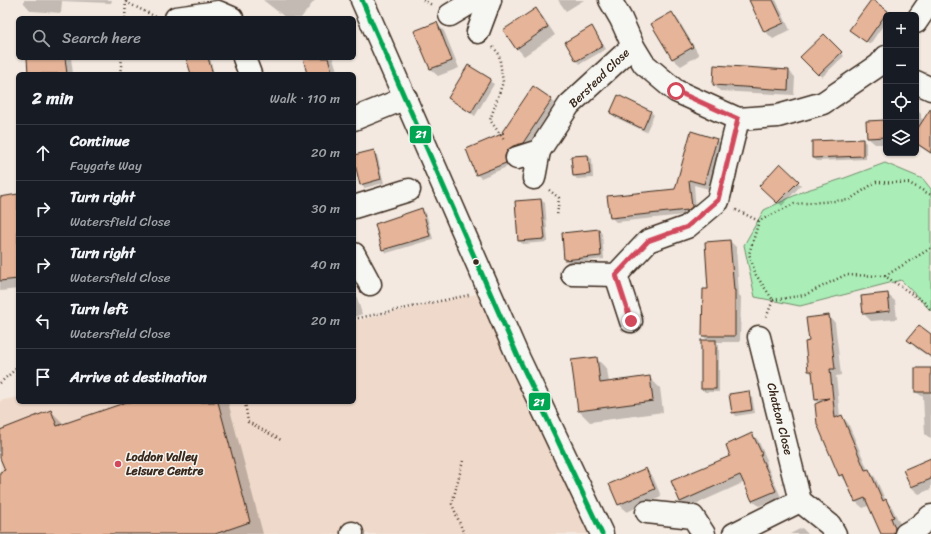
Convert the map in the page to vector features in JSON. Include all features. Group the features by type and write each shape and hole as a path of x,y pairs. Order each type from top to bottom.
{"street":[{"path":"362,0 519,358 602,534"},
{"path":"450,14 475,0"},
{"path":"478,32 490,0"},
{"path":"610,0 621,19 632,46 644,64 676,91 738,119 778,116 823,103 883,64"},
{"path":"919,17 930,0"},
{"path":"190,16 218,12 227,16"},
{"name":"Berstead Close","path":"534,178 540,151 569,105 632,46"},
{"path":"245,60 249,72"},
{"path":"919,83 931,89"},
{"path":"356,118 406,98"},
{"path":"572,274 616,275 648,241 687,227 718,200 738,119"},
{"path":"517,158 540,151"},
{"path":"356,206 409,190"},
{"path":"356,258 370,284"},
{"path":"616,275 631,321"},
{"name":"Chatton Close","path":"759,337 800,501"},
{"path":"734,534 800,501 830,525 835,534"},
{"path":"647,512 693,517 704,534"},
{"path":"906,534 918,527 931,516"}],"path":[{"path":"423,0 450,14"},
{"path":"125,16 126,1 154,16"},
{"path":"478,32 499,54 503,82 490,120 517,158"},
{"path":"120,72 122,60"},
{"path":"534,178 559,198 557,216"},
{"path":"773,300 756,276 748,254 759,222 794,204 849,200 876,182 909,183 931,195"},
{"path":"718,200 759,222"},
{"path":"885,276 931,248"},
{"path":"773,300 805,295 845,275 885,276 924,302 931,310"},
{"path":"356,320 489,291"},
{"path":"759,337 773,300"},
{"path":"0,383 16,370"},
{"path":"245,404 248,422 281,440"},
{"path":"463,461 452,504 464,534"}],"shaded area":[{"path":"486,292 591,534 0,534 0,401 16,397 16,404 356,404 356,321"}],"green space":[{"path":"885,163 923,179 931,189 931,311 901,280 800,306 755,297 744,245 764,210 804,191"}],"building":[{"path":"749,0 773,0 784,23 764,32"},
{"path":"871,0 888,11 883,12 883,18 866,42 849,30"},
{"path":"536,8 548,27 516,49 503,30"},
{"path":"672,12 693,47 672,59 651,24"},
{"path":"437,22 452,61 430,69 414,31"},
{"path":"592,26 603,46 576,61 565,42"},
{"path":"824,34 842,52 818,75 800,57"},
{"path":"27,60 65,60 67,72 28,72"},
{"path":"187,60 209,60 212,72 190,72"},
{"path":"304,60 329,60 332,72 306,72"},
{"path":"468,65 491,79 471,113 448,98"},
{"path":"714,65 789,70 788,90 713,85"},
{"path":"533,86 552,99 523,143 513,146 508,150 505,156 506,163 476,175 466,149 504,133 502,132"},
{"path":"618,95 651,111 643,129 610,113"},
{"path":"931,108 931,153 919,145 919,126"},
{"path":"883,120 883,137 867,138 866,121"},
{"path":"691,131 717,139 704,184 689,180 692,207 688,210 610,218 607,196 675,189"},
{"path":"863,139 863,156 812,158 812,141"},
{"path":"374,150 381,179 360,185 356,168 356,154"},
{"path":"588,155 590,174 573,176 571,156"},
{"path":"780,163 799,181 777,203 759,186"},
{"path":"16,194 16,279 0,281 0,197"},
{"path":"541,199 545,239 518,241 515,201"},
{"path":"422,208 430,236 382,250 375,224"},
{"path":"599,229 601,256 564,260 562,233"},
{"path":"730,240 735,290 735,336 702,336 703,289 708,289 705,242"},
{"path":"888,293 890,311 863,314 861,296"},
{"path":"829,315 835,369 830,369 835,418 842,415 865,470 869,469 883,501 886,499 894,517 891,518 895,528 894,534 881,534 865,498 855,502 843,474 839,476 817,424 815,404 829,398 815,400 812,371 808,371 805,342 809,341 806,318"},
{"path":"919,325 931,334 931,357 907,340"},
{"path":"701,340 716,340 716,389 701,389"},
{"path":"597,357 600,383 650,376 653,401 578,411 571,360"},
{"path":"915,368 931,368 931,392 915,392"},
{"path":"749,391 752,410 732,413 729,394"},
{"name":"Loddon Valley Leisure Centre","path":"121,404 219,404 250,522 215,534 0,534 0,472 5,470 0,458 0,430 51,410 57,426"},
{"path":"752,433 762,454 760,455 776,491 752,501 740,475 680,502 671,481 730,456 726,445"},
{"path":"931,458 931,479 911,487 903,470"},
{"path":"646,468 655,489 618,505 609,484"}],"transit line":[{"name":"21","path":"362,0 519,359 602,534"}],"place":[{"name":"Loddon Valley Leisure Centre","path":"118,464"}],"route":[{"path":"631,321 616,275 648,241 687,227 718,200 738,119 676,91"}]}
